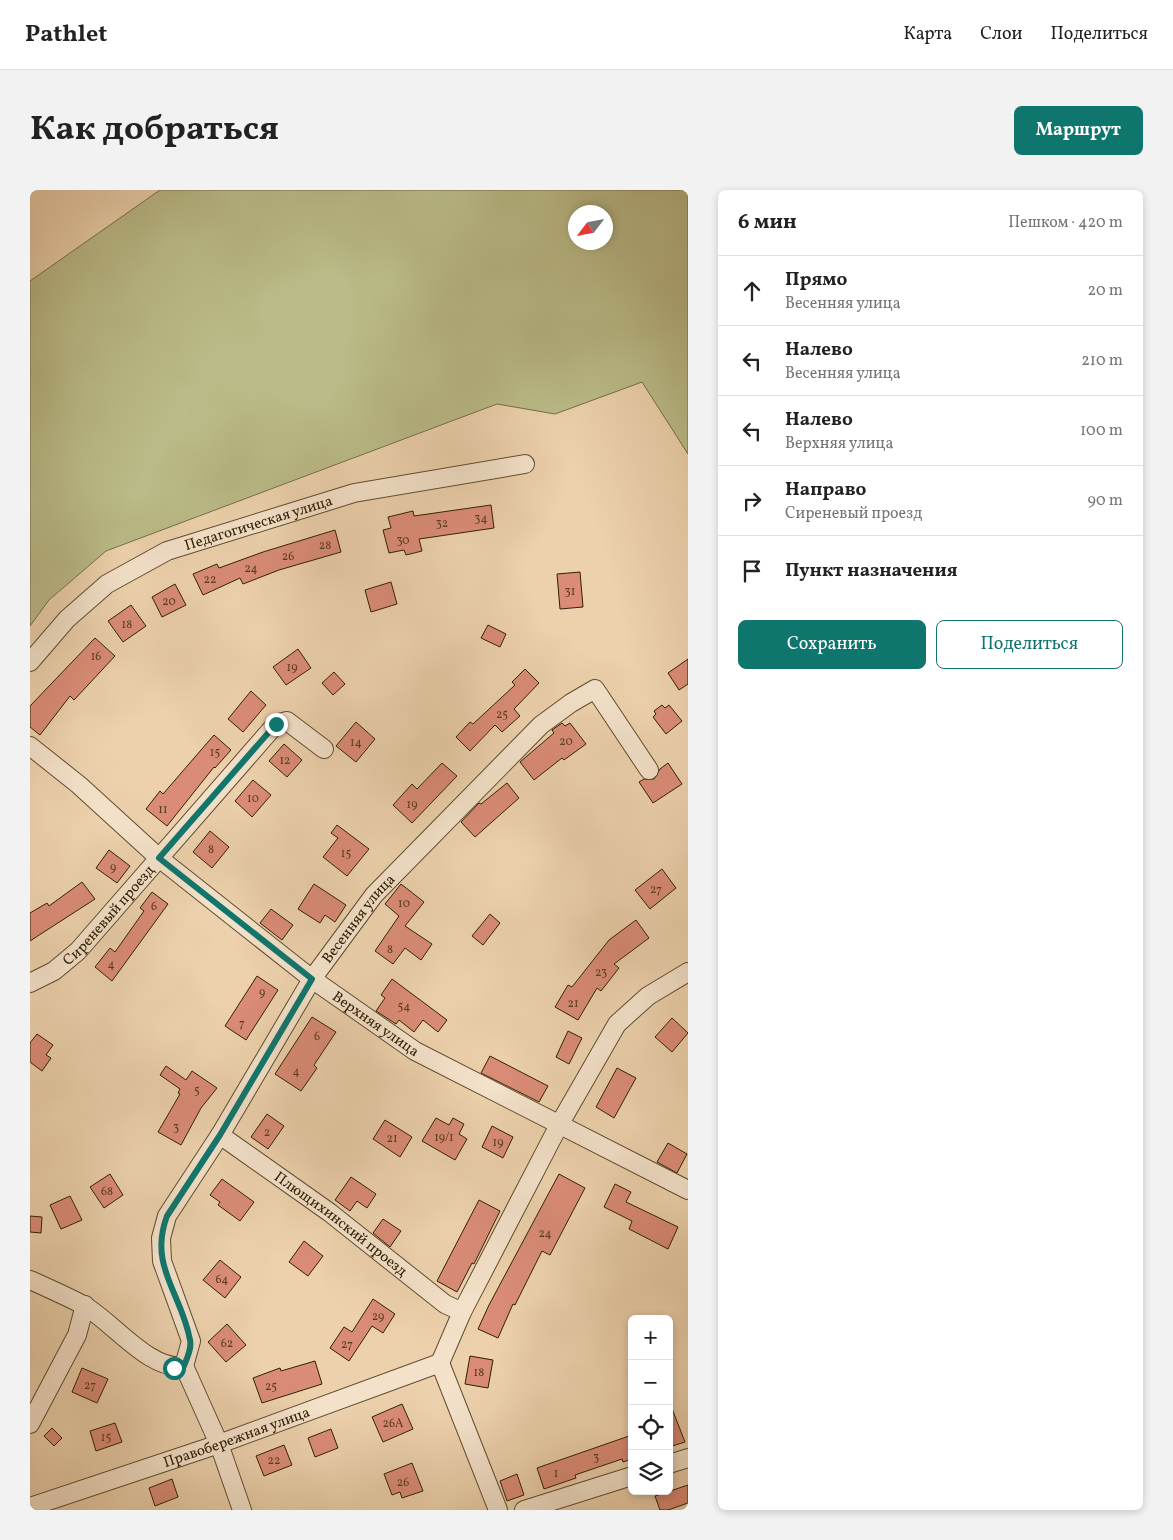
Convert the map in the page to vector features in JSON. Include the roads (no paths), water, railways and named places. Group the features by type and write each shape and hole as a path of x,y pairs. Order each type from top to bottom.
{"street":[{"name":"Педагогическая улица","path":"30,662 67,619 106,584 167,551 354,493 525,464"},
{"name":"Весенняя улица","path":"184,1366 191,1341 162,1261 161,1238 167,1216 220,1135 312,979 374,895 469,796 541,725 594,689 649,770"},
{"name":"Сиреневый проезд","path":"30,983 54,971 78,951 276,724 287,721 324,749"},
{"name":"Верхняя улица","path":"30,746 79,785 159,858 312,979 428,1059 688,1190"},
{"path":"498,1510 440,1364 462,1312 559,1125 616,1024 648,996 688,972"},
{"name":"Плющихинский проезд","path":"220,1135 329,1212 445,1304 462,1312"},
{"path":"30,1280 85,1305 142,1351 174,1368 184,1366 219,1444 242,1510"},
{"path":"30,1424 77,1334 85,1305"},
{"name":"Правобережная улица","path":"30,1507 219,1444 440,1364"},
{"path":"673,1463 688,1458"},
{"path":"524,1510 628,1477"}]}
